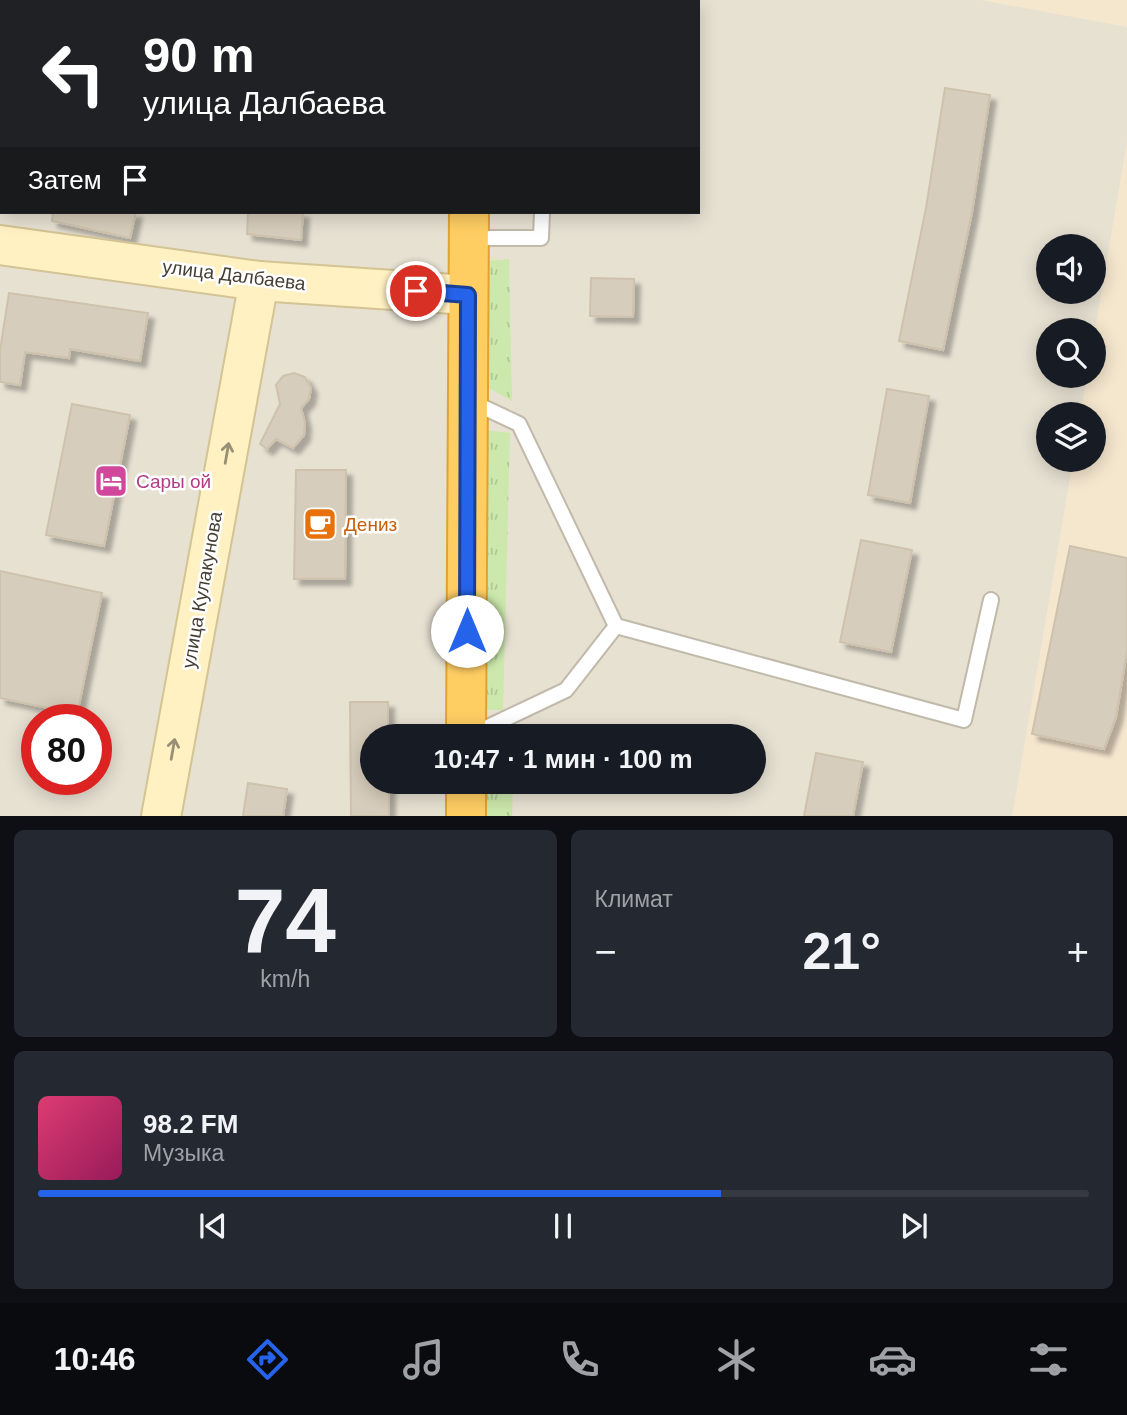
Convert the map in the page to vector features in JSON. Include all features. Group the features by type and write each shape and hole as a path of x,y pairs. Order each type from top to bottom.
{"highway":[{"path":"467,724 469,225"},
{"path":"466,794 466,816"}],"street":[{"name":"улица Далбаева","path":"0,245 259,281 468,295"},
{"name":"улица Кулакунова","path":"161,816 259,281"}],"lane":[{"path":"469,225 541,238 542,214"},
{"path":"469,400 519,424 615,626 964,720 991,600"},
{"path":"494,724 566,690 615,626"}],"shaded area":[{"path":"700,0 1127,0 1127,816 0,816 0,214 700,214"},
{"path":"980,0 1127,0 1127,27"},
{"path":"1127,141 1127,816 1012,816 1071,472 1106,472 1106,402 1082,402 1085,388 1106,388 1106,318 1097,318 1099,304 1106,304 1106,265"}],"green space":[{"path":"509,259 512,401 469,377 468,263"},
{"path":"469,428 510,433 503,710 467,710"},
{"path":"466,794 513,794 512,816 466,816"}],"building":[{"path":"945,88 990,95 972,212 943,350 899,341 926,208"},
{"path":"53,214 136,214 130,238 52,221"},
{"path":"248,214 303,214 301,240 247,234"},
{"path":"591,278 634,279 633,317 590,316"},
{"path":"9,293 148,313 140,361 70,349 69,358 25,352 20,385 0,382 0,350"},
{"path":"294,373 305,377 311,388 309,399 301,408 305,423 304,435 293,448 276,439 267,449 260,444 280,404 276,385 283,376"},
{"path":"887,389 929,396 910,503 868,495"},
{"path":"72,404 130,415 104,546 46,535"},
{"name":"Дениз","path":"296,470 346,470 345,579 294,579"},
{"path":"861,540 912,550 891,652 840,642"},
{"path":"1070,546 1127,558 1127,651 1116,717 1104,749 1032,734"},
{"path":"0,571 102,593 79,704 29,704 0,698"},
{"path":"350,702 388,702 388,724 360,724 360,794 389,794 389,816 351,816"},
{"path":"816,753 863,762 853,816 804,816"},
{"path":"248,783 287,789 283,816 243,816"}],"place":[{"name":"Сары ой","path":"111,481"},
{"name":"Дениз","path":"320,524"}],"route":[{"path":"416,291 468,295 467,631"}]}
